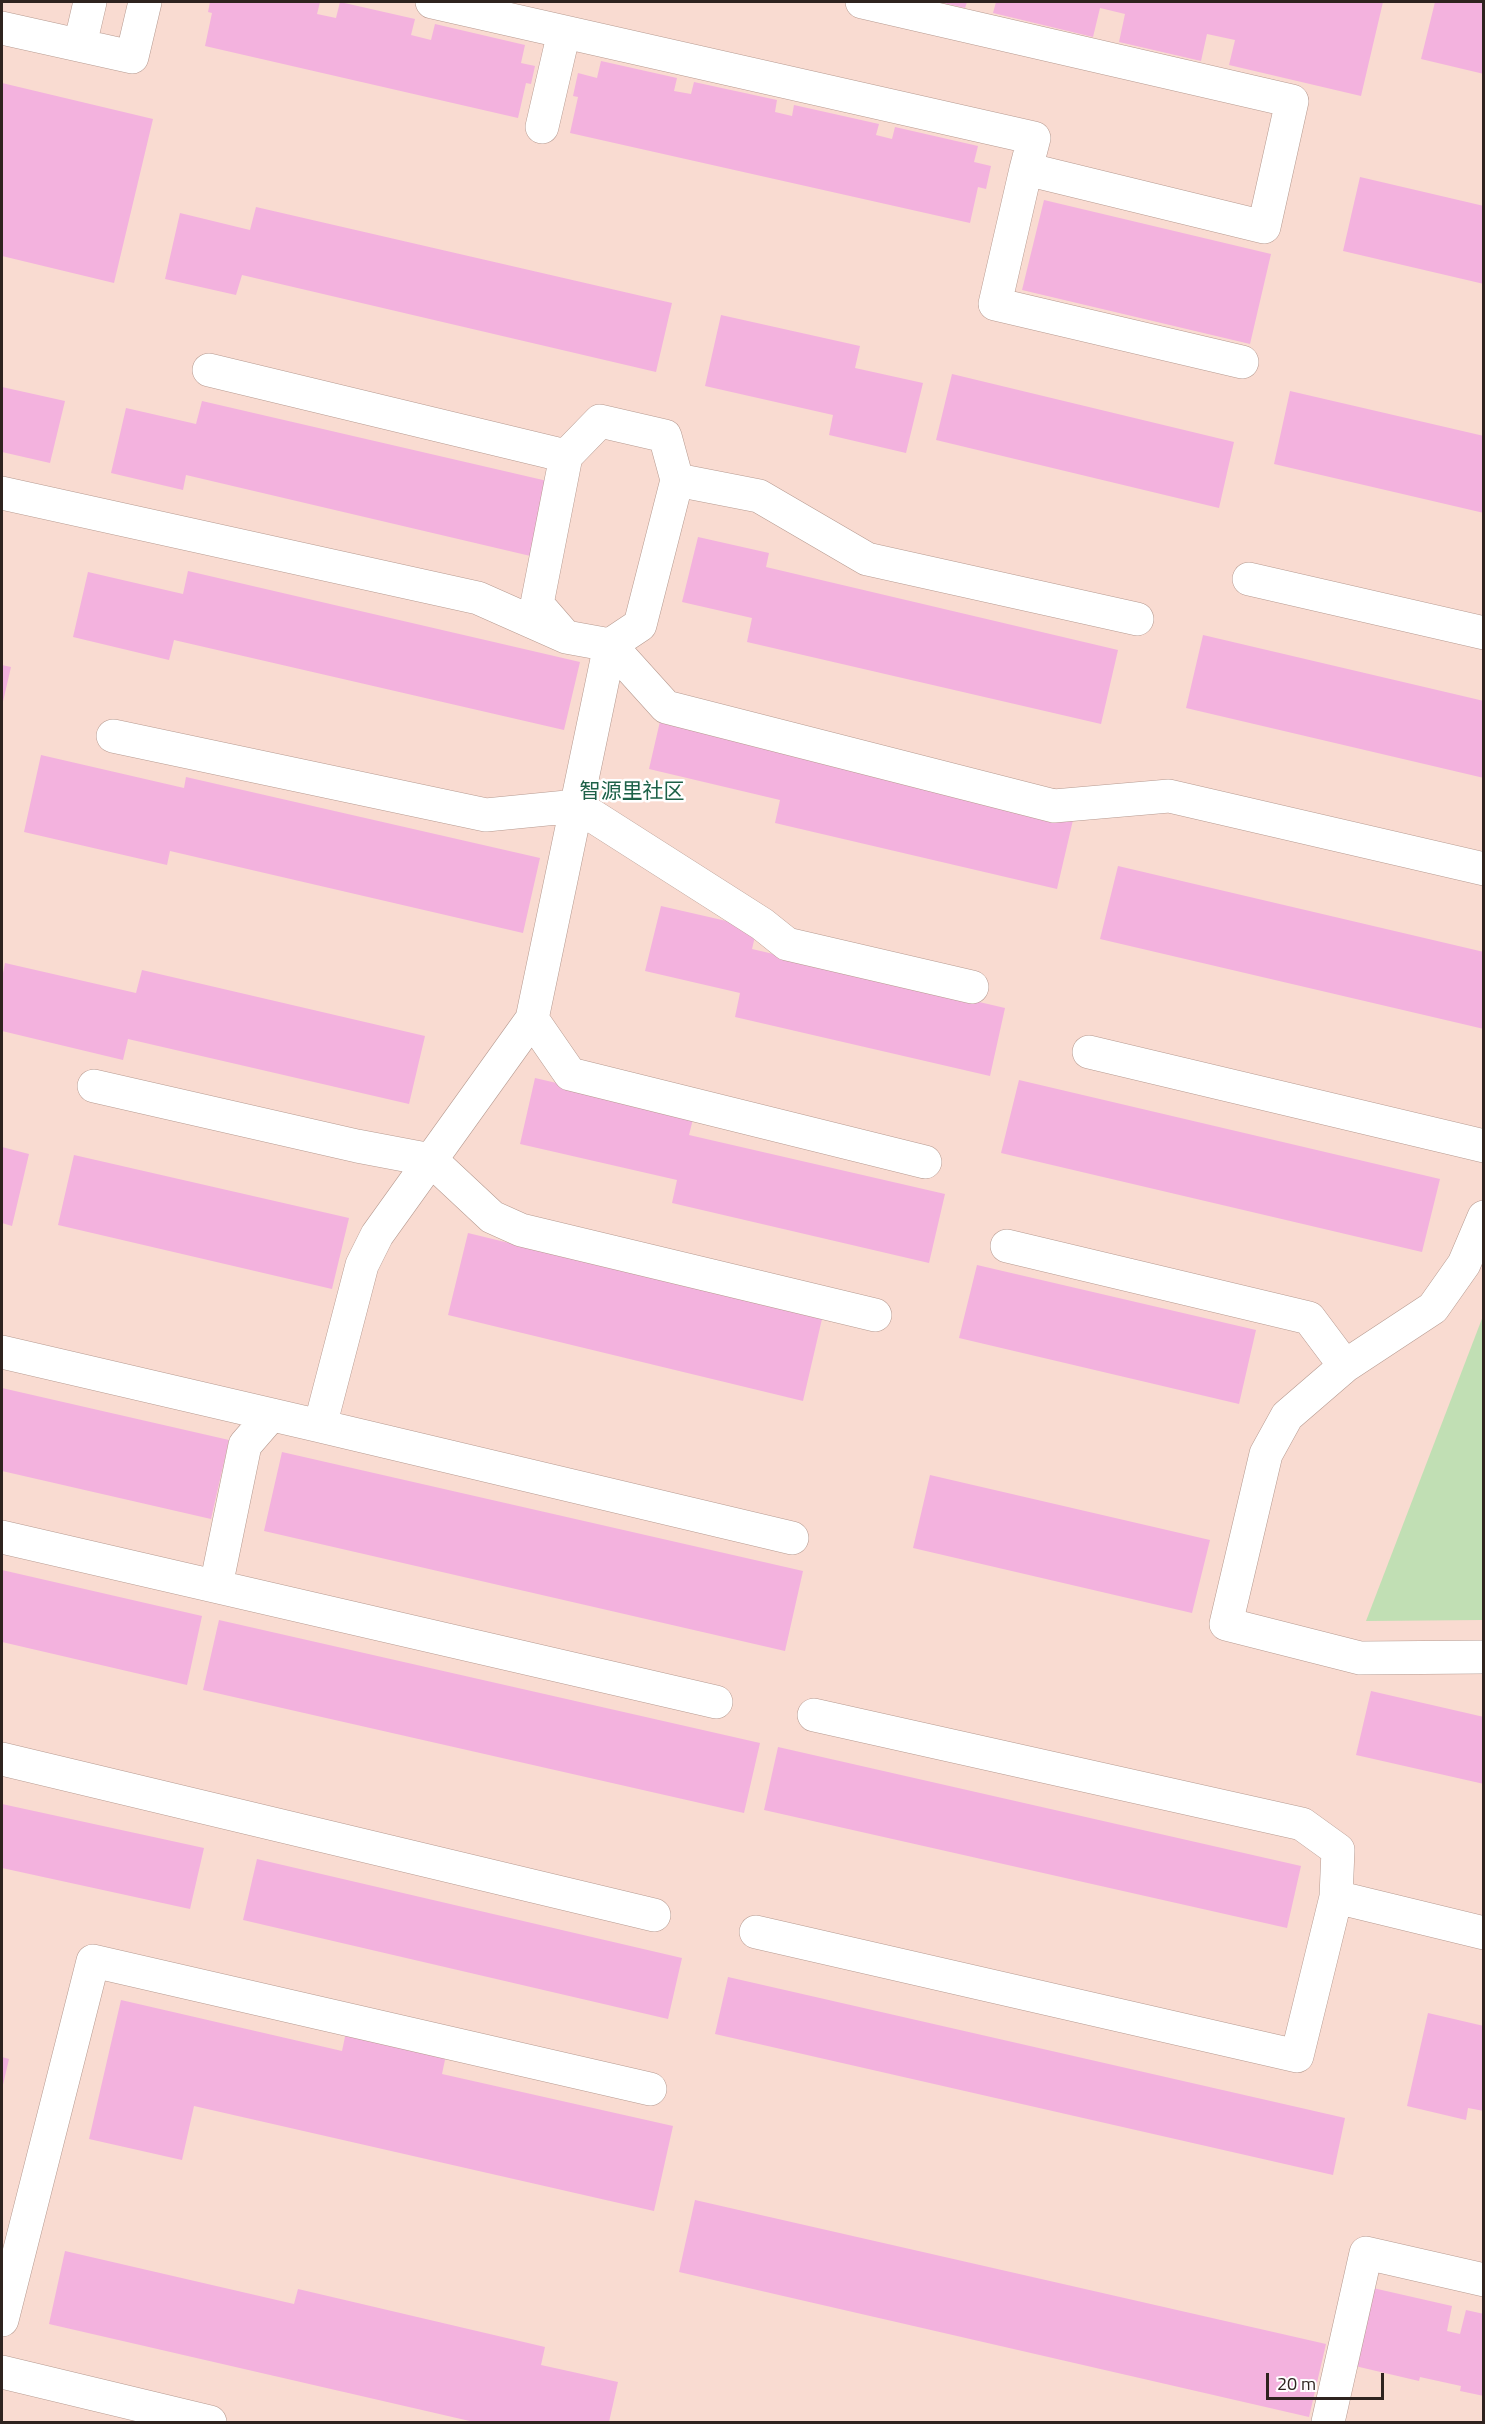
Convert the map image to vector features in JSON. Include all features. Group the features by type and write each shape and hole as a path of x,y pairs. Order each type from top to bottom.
{"street":[{"path":"80,45 90,2"},
{"path":"2,28 132,57 145,2"},
{"path":"432,2 1034,138 995,304 1242,362"},
{"path":"862,2 1292,102 1264,227 1026,169"},
{"path":"542,127 564,32"},
{"path":"209,370 566,456"},
{"path":"320,1426 362,1265 376,1235 532,1019 610,645 640,625 677,480 665,436 600,421 566,456 537,604 566,638"},
{"path":"677,480 759,496 867,559 1137,619"},
{"path":"2,493 478,598 566,638 610,645 666,707 1054,806 1169,796 1484,869"},
{"path":"1249,579 1484,633"},
{"path":"113,736 486,815 577,806 762,924 787,944 972,987"},
{"path":"532,1019 570,1074 925,1162"},
{"path":"1089,1052 1484,1146"},
{"path":"94,1086 357,1146 431,1160 492,1217 521,1230 875,1315"},
{"path":"1484,1217 1464,1264 1433,1308 1345,1366 1287,1416 1266,1454 1226,1624 1360,1658 1484,1657"},
{"path":"1007,1246 1309,1318 1345,1366"},
{"path":"2,1352 792,1538"},
{"path":"216,1586 246,1446 271,1415"},
{"path":"2,1537 716,1702"},
{"path":"756,1932 1297,2056 1336,1897 1338,1850 1302,1824 814,1714"},
{"path":"2,1759 654,1915"},
{"path":"1336,1897 1484,1933"},
{"path":"2,2320 93,1961 650,2089"},
{"path":"1328,2422 1366,2253 1484,2280"},
{"path":"2,2373 210,2422"}],"green space":[{"path":"1483,1316 1483,1620 1366,1621"}],"building":[{"path":"210,2 320,2 317,14 336,18 340,2 415,19 411,35 431,40 435,24 525,45 521,63 535,66 531,84 526,83 518,118 205,46 212,13 208,12"},
{"path":"939,2 967,2 965,8"},
{"path":"996,2 1383,2 1361,96 1229,65 1235,40 1207,34 1201,61 1119,42 1125,14 1100,8 1093,37 993,13"},
{"path":"1435,2 1484,2 1484,74 1421,59"},
{"path":"601,61 677,78 674,91 691,94 694,82 777,100 775,112 792,116 794,105 879,124 876,135 892,139 895,127 978,146 974,162 991,166 986,189 978,187 970,223 570,133 578,97 573,96 578,73 597,78"},
{"path":"2,83 153,119 114,283 2,256"},
{"path":"1360,177 1484,206 1484,284 1343,251"},
{"path":"1044,200 1271,254 1250,344 1022,290"},
{"path":"256,207 672,303 656,372 242,275 236,295 165,279 180,213 250,230"},
{"path":"721,315 860,346 855,368 923,383 906,453 829,435 833,415 705,386"},
{"path":"952,374 1234,442 1219,508 936,440"},
{"path":"2,387 65,401 50,463 2,452"},
{"path":"1290,391 1484,436 1484,513 1274,464"},
{"path":"202,401 556,483 539,558 186,475 183,490 111,473 126,408 196,424"},
{"path":"698,537 769,553 766,567 1118,650 1101,724 747,642 752,618 682,602"},
{"path":"188,571 580,662 564,730 174,640 169,660 73,637 88,572 183,594"},
{"path":"1203,635 1484,701 1484,778 1186,708"},
{"path":"2,665 11,667 2,706"},
{"path":"664,704 1073,820 1057,889 775,823 780,800 649,769"},
{"path":"41,755 184,788 186,777 540,858 523,933 170,851 167,865 24,832"},
{"path":"1118,866 1484,952 1484,1029 1100,939"},
{"path":"661,906 757,928 752,949 1005,1008 990,1076 735,1017 740,993 645,971"},
{"path":"5,963 136,993 142,970 425,1036 409,1104 128,1039 123,1060 2,1031 2,978"},
{"path":"535,1078 694,1115 689,1135 945,1194 929,1263 672,1203 677,1180 520,1144"},
{"path":"1019,1080 1440,1179 1422,1252 1001,1153"},
{"path":"2,1147 29,1154 12,1226 2,1223"},
{"path":"74,1155 349,1218 332,1289 58,1225"},
{"path":"468,1233 822,1319 803,1401 448,1315"},
{"path":"977,1265 1256,1330 1239,1404 959,1338"},
{"path":"2,1388 229,1440 211,1519 2,1471"},
{"path":"282,1452 803,1571 785,1651 264,1531"},
{"path":"930,1475 1210,1540 1192,1613 913,1548"},
{"path":"2,1570 202,1616 187,1685 2,1642"},
{"path":"219,1620 760,1743 744,1813 203,1690"},
{"path":"1371,1691 1484,1717 1484,1784 1356,1755"},
{"path":"778,1747 1301,1866 1287,1928 764,1810"},
{"path":"2,1804 204,1848 190,1909 2,1868"},
{"path":"257,1859 682,1958 668,2019 243,1920"},
{"path":"728,1977 1345,2118 1333,2175 715,2034"},
{"path":"121,2000 342,2051 346,2032 446,2055 442,2074 673,2126 654,2211 194,2106 182,2160 89,2139"},
{"path":"1428,2013 1484,2026 1484,2111 1468,2108 1466,2120 1407,2106"},
{"path":"2,2057 9,2059 2,2089"},
{"path":"695,2200 1326,2344 1309,2417 679,2272"},
{"path":"65,2251 294,2304 298,2289 545,2347 541,2365 618,2382 609,2422 474,2422 49,2324"},
{"path":"1373,2288 1452,2306 1447,2331 1460,2334 1466,2310 1484,2314 1484,2396 1460,2391 1461,2386 1420,2377 1419,2381 1355,2366"}],"district":[{"name":"智源里社区","path":"632,793"}]}
